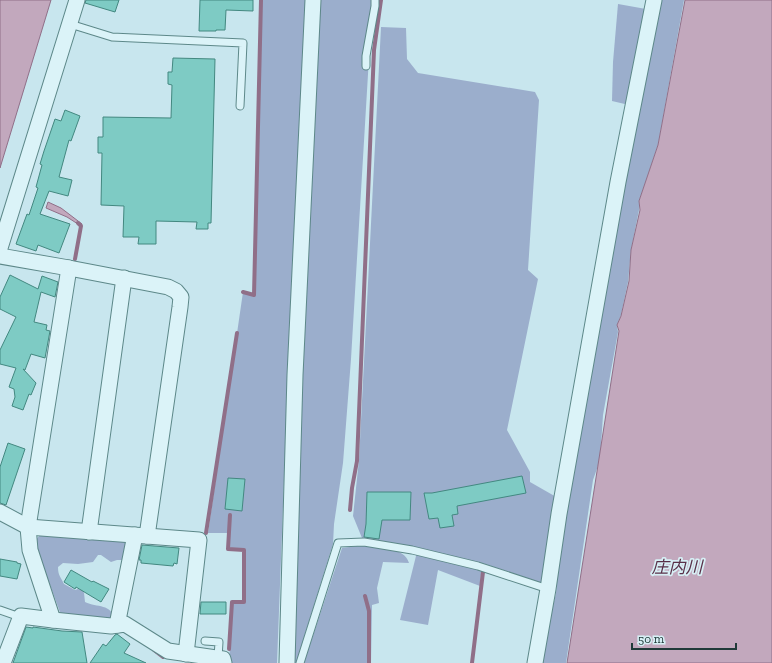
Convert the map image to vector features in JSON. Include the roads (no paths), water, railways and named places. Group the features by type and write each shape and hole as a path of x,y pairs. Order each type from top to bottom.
{"street":[{"path":"0,248 77,0"},
{"path":"287,663 295,376 313,0"},
{"path":"535,663 559,514 618,182 654,0"},
{"path":"0,256 168,286 176,291 181,297 141,536 117,625"},
{"path":"53,620 30,550 28,527 69,268"},
{"path":"89,532 124,278"},
{"path":"0,512 28,527 199,540 187,654"},
{"path":"3,663 20,616 111,626 125,624 168,657 187,654 221,661"},
{"path":"187,654 201,663"}],"lane":[{"path":"366,66 366,56 375,0"},
{"path":"70,24 112,37 243,43 240,106"},
{"path":"300,663 338,543 364,542 412,550 478,566 548,589"},
{"path":"0,610 20,617"},
{"path":"205,641 219,642 221,661"}],"water":[{"path":"0,0 51,0 0,168"},
{"name":"庄内川","path":"685,0 772,0 772,663 567,663 619,331 617,325 621,316 629,281 631,250 640,210 639,201 658,145"},
{"path":"48,202 61,208 82,224 81,226 67,217 46,208"}],"waterway":[{"path":"243,292 254,295 261,0"},
{"path":"350,510 357,461 374,50 381,0"},
{"path":"75,259 81,226 78,223"},
{"path":"206,533 237,333"},
{"path":"229,649 232,602 244,602 244,550 228,549 230,515"},
{"path":"472,663 483,572"},
{"path":"365,596 369,611 369,663"},
{"path":"154,650 163,657"}]}
